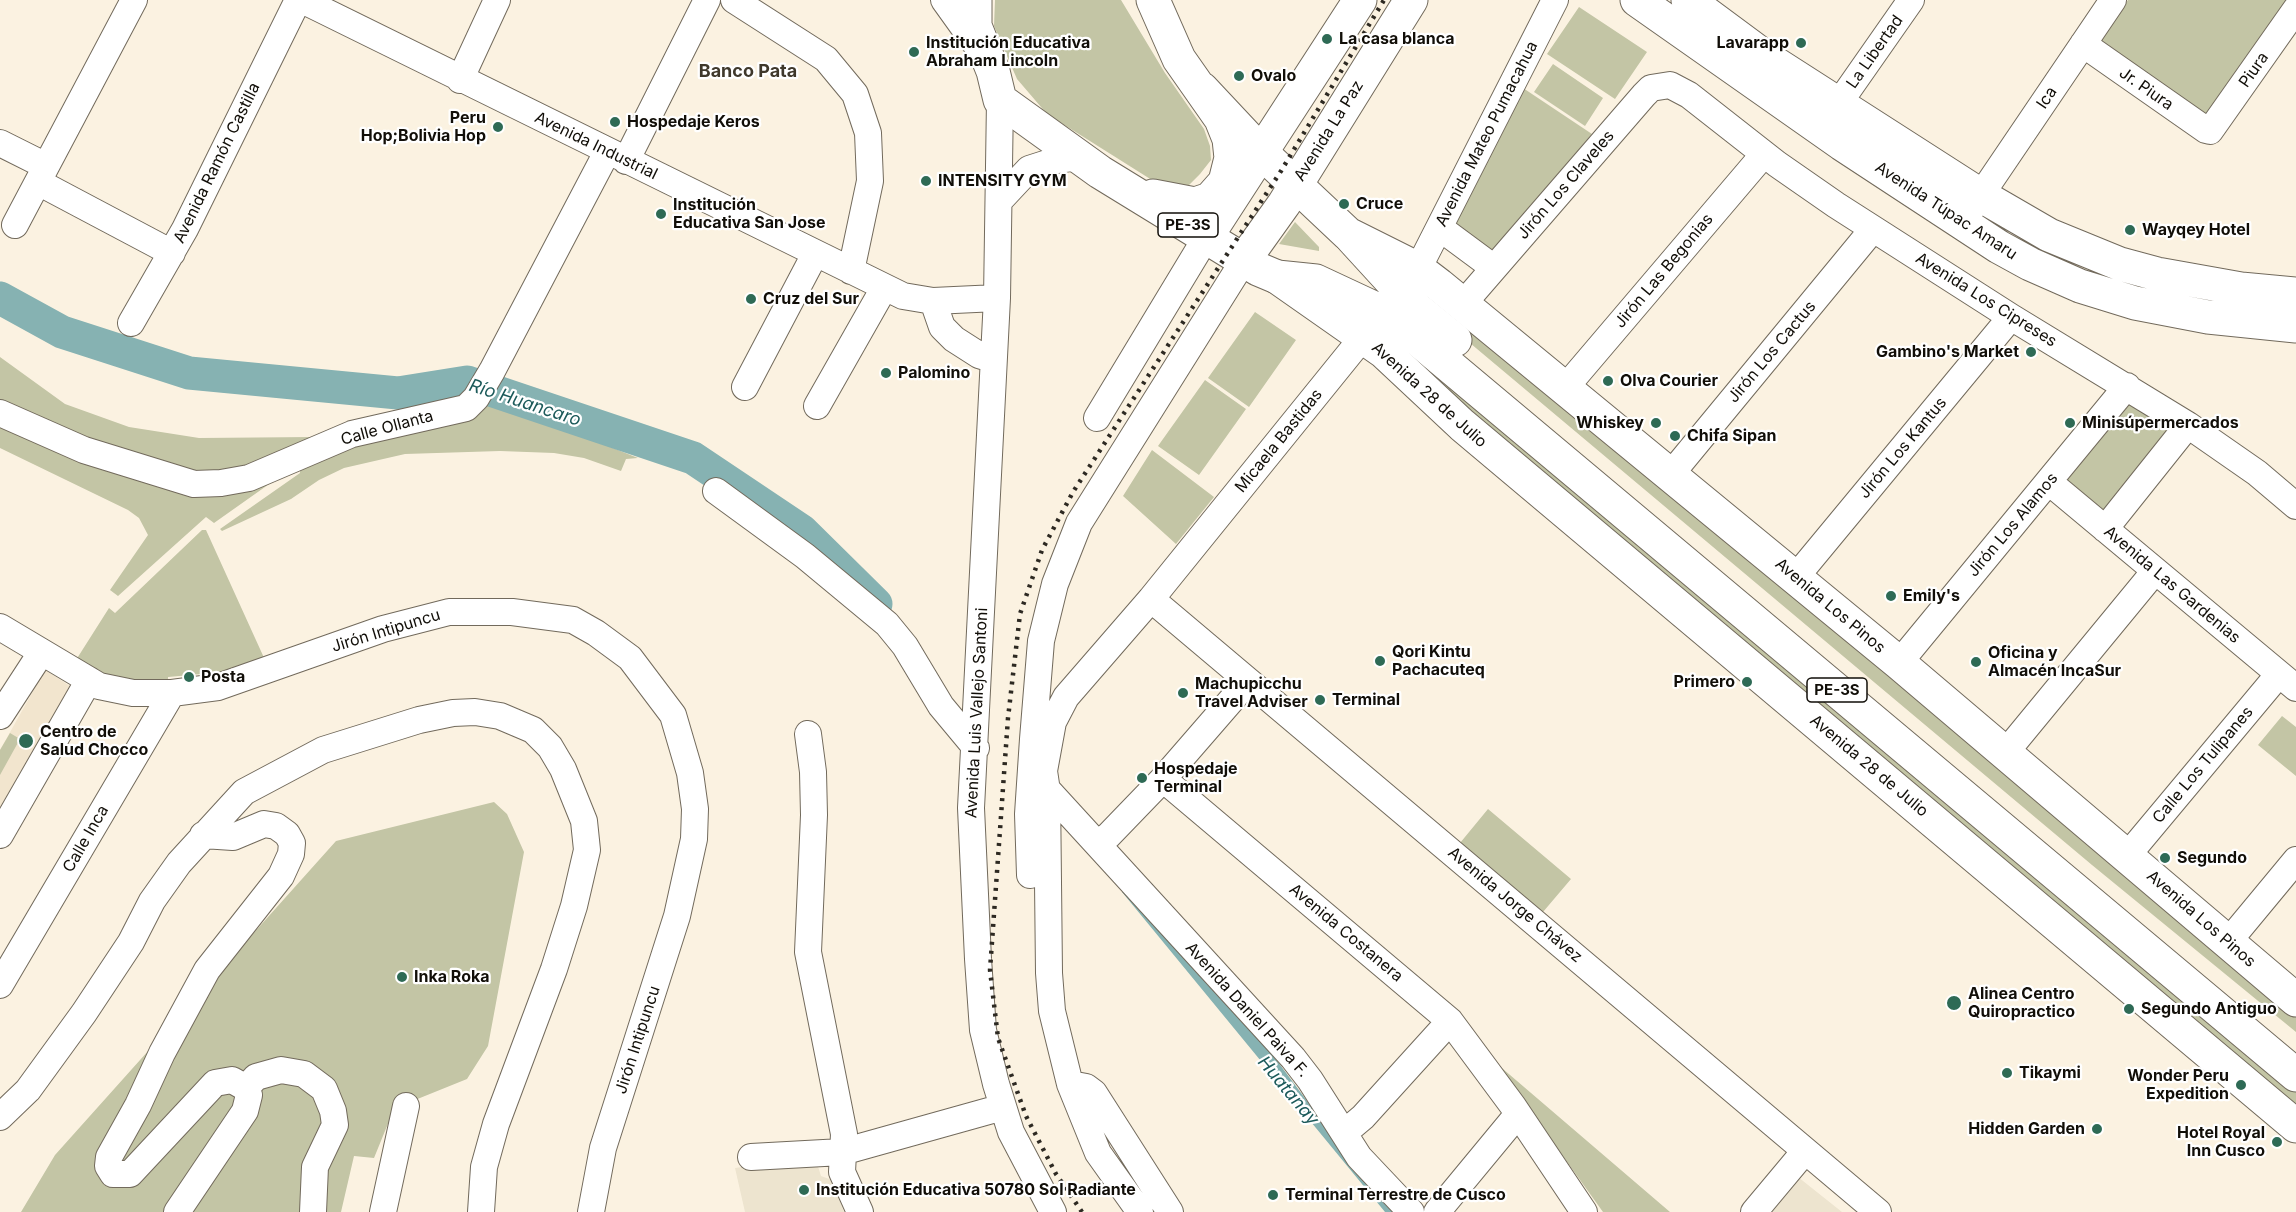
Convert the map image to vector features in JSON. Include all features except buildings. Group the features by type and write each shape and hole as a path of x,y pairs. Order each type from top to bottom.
{"main road":[{"path":"975,0 977,31 996,85"},
{"name":"PE-3S","path":"1153,0 1179,58 1202,89 1262,153 1348,234 1418,309 2296,1045"},
{"path":"1207,236 1360,0"},
{"name":"Avenida La Paz","path":"1244,260 1295,184 1411,0"},
{"name":"Avenida Túpac Amaru","path":"1637,0 1832,137 1962,223 2055,277 2135,303 2208,317 2296,326"},
{"name":"Avenida Túpac Amaru","path":"1698,3 1765,57 1980,195 2049,235 2120,264 2191,281 2296,294"},
{"name":"PE-3S","path":"996,85 1089,164 1244,260"},
{"path":"1089,164 1150,196 1182,203 1203,203 1216,196 1227,177 1230,146 1221,119 1202,89"},
{"name":"Avenida Los Pinos","path":"1348,234 1418,268 1463,304 2006,752 2296,1000"},
{"name":"Avenida 28 de Julio","path":"1244,260 1369,323 1409,332 2296,1075"},
{"name":"Avenida 28 de Julio","path":"1369,323 1384,352 1462,425 2296,1126"}],"street":[{"path":"15,225 134,0"},
{"name":"Avenida Industrial","path":"300,0 884,288 903,296 933,301 997,298"},
{"name":"Avenida Ramón Castilla","path":"131,323 172,253 300,0"},
{"path":"460,80 497,0"},
{"name":"Calle Ollanta","path":"0,413 84,450 142,470 194,484 221,483 249,478 352,434 465,408 476,398 707,0"},
{"path":"734,0 825,59 855,94 868,133 870,181 851,271"},
{"path":"944,0 996,85"},
{"name":"Avenida Mateo Pumacahua","path":"1418,268 1556,0"},
{"name":"La Libertad","path":"1839,104 1911,0"},
{"name":"Ica","path":"1962,223 2113,0"},
{"name":"Piura","path":"2210,130 2296,9"},
{"name":"Jr. Piura","path":"2083,44 2206,130 2210,130"},
{"name":"Jirón Los Claveles","path":"1463,304 1651,88 1660,84 1679,88"},
{"name":"Avenida Luis Vallejo Santoni","path":"996,85 1000,200 997,298 992,359 976,748 971,808 983,1030 1003,1107 1021,1151 1053,1212"},
{"name":"Avenida Los Cipreses","path":"1679,88 1764,154 1873,229 2188,425 2256,473 2296,506"},
{"path":"0,143 41,174 172,253"},
{"name":"Jirón Las Begonias","path":"1565,388 1764,154"},
{"path":"1000,200 1029,169 1057,160 1089,164"},
{"path":"1440,228 1494,268"},
{"name":"Jirón Los Cactus","path":"1671,474 1873,229"},
{"path":"1097,418 1207,236"},
{"path":"745,387 815,254"},
{"path":"1123,1212 1089,1164 1071,1128 1039,1030 1033,987 1028,814 1041,641 1055,584 1079,523 1244,260"},
{"name":"Micaela Bastidas","path":"1140,1212 1098,1153 1070,1084 1052,1011 1047,791 1044,771 1053,722 1066,697 1151,599 1369,323 1383,271"},
{"path":"817,406 884,288"},
{"path":"933,301 942,327 954,339 979,356 992,359"},
{"name":"Jirón Los Kantus","path":"1796,578 2012,317"},
{"name":"Jirón Los Alamos","path":"1899,663 2127,386"},
{"path":"2105,529 2188,425"},
{"name":"Avenida Las Gardenias","path":"2049,482 2287,681"},
{"path":"716,491 805,556 887,624 905,646 941,706 976,748"},
{"path":"2006,752 2154,571"},
{"name":"Avenida Jorge Chávez","path":"1151,599 1878,1212"},
{"name":"Jirón Intipuncu","path":"0,627 89,681 123,692 172,693 218,687 383,629 449,612 512,612 573,620 630,658 673,715 690,772 695,809 694,839 675,923 603,1148 591,1212"},
{"path":"0,716 41,653"},
{"path":"0,835 89,681"},
{"path":"1097,843 1108,836 1163,779 1248,681"},
{"name":"Calle Los Tulipanes","path":"2127,856 2287,681"},
{"name":"Calle Inca","path":"0,985 172,693"},
{"path":"0,1117 28,1090 84,1013 131,942 152,902 203,835 244,792 323,750 419,720 453,713 475,712 500,716 533,730 550,747 563,769 584,821 587,849 574,906 554,969 523,1050 484,1167 481,1212"},
{"path":"808,734 813,772 814,815 808,952 844,1134 842,1172 860,1212"},
{"path":"1032,748 1039,776 1047,791"},
{"name":"Avenida Costanera","path":"1163,779 1450,1021 1518,1114 1584,1212"},
{"name":"Avenida Daniel Paiva F.","path":"1047,791 1293,1058 1359,1157 1411,1212"},
{"path":"177,1212 244,1111 249,1095 246,1088 232,1080 215,1083 137,1168 122,1176 113,1174 108,1166 109,1158 207,970 281,876 291,854 292,843 276,825 264,824 233,837 203,835"},
{"path":"2228,942 2296,860"},
{"path":"1344,1133 1363,1117 1450,1021"},
{"path":"246,1088 256,1077 281,1070 304,1074 324,1089 333,1111 335,1125 293,1212"},
{"path":"1070,1084 1086,1087 1094,1093 1170,1212"},
{"path":"383,1212 406,1106"},
{"path":"751,1157 842,1152 1003,1107"},
{"path":"1437,1212 1518,1114"},
{"path":"1754,1212 1805,1151"},
{"path":"313,1212 315,1167"}],"shaded area":[{"name":"Centro de Salud Chocco","path":"45,670 76,690 0,825 0,750"},
{"path":"815,1157 821,1176 832,1180 844,1212 745,1212 735,1168"},
{"path":"1793,1173 1842,1212 1760,1212"}],"green space":[{"path":"995,0 1121,0 1165,73 1204,129 1210,146 1211,160 1200,174 1189,185 1177,190 1155,182 1047,114 1017,79 994,26"},
{"path":"2128,0 2289,0 2206,118 2098,42"},
{"path":"1579,7 1647,52 1615,99 1547,54"},
{"path":"1553,64 1603,98 1585,126 1534,92"},
{"path":"1523,88 1592,134 1490,256 1451,228"},
{"path":"1295,222 1319,247 1319,251 1279,244"},
{"path":"1446,299 2296,1011 2296,1032 2092,865 1433,312"},
{"path":"1255,312 1296,340 1249,407 1208,378"},
{"path":"1410,340 2296,1084 2296,1111 1394,359"},
{"path":"0,357 65,404 129,427 199,438 313,437 287,454 234,471 193,475 99,443 0,402"},
{"path":"1205,380 1246,409 1199,475 1158,446"},
{"path":"482,396 638,458 626,459 621,471 584,458 554,453 500,451 405,454 344,468 319,480 291,499 222,531 220,529 300,473 300,464 337,449 451,423 464,423"},
{"path":"2132,401 2173,427 2105,512 2067,480"},
{"path":"0,423 174,491 189,493 289,470 214,523 206,517 118,596 110,590 148,535 139,518 128,510 0,448"},
{"path":"1152,450 1214,497 1176,544 1123,496"},
{"path":"202,530 206,530 265,660 224,672 168,677 168,680 106,679 76,660 109,608 115,613"},
{"path":"2282,716 2296,727 2296,776 2258,745"},
{"path":"10,733 20,739 0,775 0,750"},
{"path":"494,802 507,814 524,852 488,1046 467,1079 415,1100 398,1099 374,1158 354,1156 341,1212 21,1212 55,1155 336,841"},
{"path":"1488,809 1571,879 1543,912 1460,843"},
{"path":"1496,1063 1670,1212 1603,1212"}],"water":[{"name":"Huatanay","path":"1130,886 1278,1062 1348,1156 1398,1212 1385,1212 1122,892"}],"waterway":[{"name":"Río Huancaro","path":"0,298 62,332 189,373 398,393 467,382 693,458 802,531 876,604"}],"railway":[{"path":"1082,1212 1056,1174 1026,1116 998,1038 990,970 1008,718 1020,614 1042,550 1073,492 1281,171 1384,0"}],"place":[{"name":"La casa blanca","path":"1327,39"},
{"name":"Lavarapp","path":"1801,43"},
{"name":"Institución Educativa Abraham Lincoln","path":"914,52"},
{"name":"Ovalo","path":"1239,76"},
{"name":"Hospedaje Keros","path":"615,122"},
{"name":"Peru Hop;Bolivia Hop","path":"498,127"},
{"name":"INTENSITY GYM","path":"926,181"},
{"name":"Cruce","path":"1344,204"},
{"name":"Institución Educativa San Jose","path":"661,214"},
{"name":"Wayqey Hotel","path":"2130,230"},
{"name":"Cruz del Sur","path":"751,299"},
{"name":"Gambino's Market","path":"2031,352"},
{"name":"Palomino","path":"886,373"},
{"name":"Olva Courier","path":"1608,381"},
{"name":"Whiskey","path":"1656,423"},
{"name":"Minisúpermercados","path":"2070,423"},
{"name":"Chifa Sipan","path":"1675,436"},
{"name":"Emily's","path":"1891,596"},
{"name":"Qori Kintu Pachacuteq","path":"1380,661"},
{"name":"Oficina y Almacén IncaSur","path":"1976,662"},
{"name":"Posta","path":"189,677"},
{"name":"Primero","path":"1747,682"},
{"name":"Machupicchu Travel Adviser","path":"1183,693"},
{"name":"Terminal","path":"1320,700"},
{"name":"Centro de Salud Chocco","path":"26,741"},
{"name":"Hospedaje Terminal","path":"1142,778"},
{"name":"Segundo","path":"2165,858"},
{"name":"Inka Roka","path":"402,977"},
{"name":"Alinea Centro Quiropractico","path":"1954,1003"},
{"name":"Segundo Antiguo","path":"2129,1009"},
{"name":"Tikaymi","path":"2007,1073"},
{"name":"Wonder Peru Expedition","path":"2241,1085"},
{"name":"Hidden Garden","path":"2097,1129"},
{"name":"Hotel Royal Inn Cusco","path":"2277,1142"},
{"name":"Institución Educativa 50780 Sol Radiante","path":"804,1190"},
{"name":"Terminal Terrestre de Cusco","path":"1273,1195"}],"district":[{"name":"Banco Pata","path":"748,72"}]}
